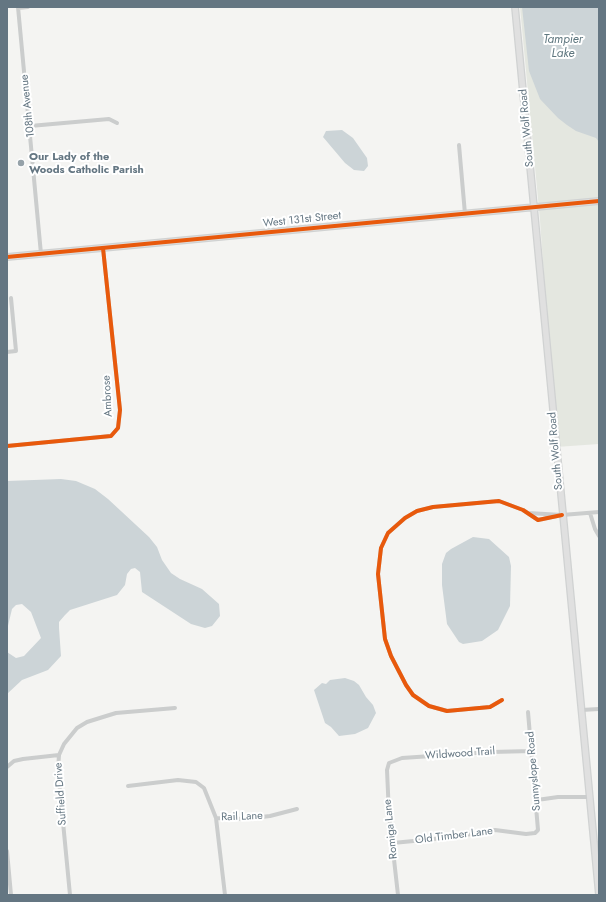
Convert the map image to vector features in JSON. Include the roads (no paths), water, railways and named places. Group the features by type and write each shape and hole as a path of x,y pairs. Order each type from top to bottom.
{"main road":[{"name":"South Wolf Road","path":"515,7 598,895"},
{"name":"West 131st Street","path":"7,257 599,201"}],"street":[{"path":"18,8 28,7"},
{"name":"108th Avenue","path":"18,8 42,254"},
{"path":"30,126 109,119 117,123"},
{"path":"459,145 465,214"},
{"name":"Ambrose","path":"7,446 111,436 118,428 120,410 103,248"},
{"path":"7,352 16,351 11,298"},
{"path":"502,700 490,707 447,711 429,706 413,695 391,656 385,639 378,574 379,557 385,539 393,528 404,518 424,509 499,502 512,505 527,513 562,515 599,512"},
{"path":"590,513 599,536"},
{"name":"Suffield Drive","path":"70,895 58,770 59,755 69,736 88,722 116,713 175,708"},
{"path":"581,710 599,709"},
{"name":"Sunnyslope Road","path":"528,712 537,800 538,830"},
{"name":"Wildwood Trail","path":"389,763 402,758 491,752 532,751"},
{"path":"7,767 14,761 59,755"},
{"name":"Romiga Lane","path":"389,763 387,770 390,823 398,895"},
{"path":"128,786 178,780 196,782 204,788 216,818"},
{"path":"537,800 558,797 589,797"},
{"name":"Rail Lane","path":"225,895 216,818 252,818 270,816 297,809"},
{"name":"Old Timber Lane","path":"393,843 454,837 495,830 526,834 535,833 538,830"},
{"path":"7,851 11,895"}],"water":[{"name":"Tampier Lake","path":"522,7 599,7 599,142 596,138 576,131 567,125 558,118 540,99 529,71"},
{"path":"342,130 353,138 367,158 368,166 364,171 354,170 345,163 323,137 326,131"},
{"path":"61,479 76,481 95,489 108,499 149,537 157,547 162,560 171,573 180,579 202,589 219,604 220,616 212,626 205,628 191,624 142,592 140,572 135,568 131,569 127,574 125,585 117,595 70,610 65,615 59,622 61,656 48,670 22,680 7,694 7,652 16,658 24,656 41,638 31,612 22,604 16,605 12,609 7,630 7,481"},
{"path":"473,537 489,539 509,557 511,566 510,606 498,630 482,641 463,644 459,642 447,624 442,585 442,564 446,553"},
{"path":"345,678 354,681 359,685 373,705 376,713 368,728 355,734 339,736 325,723 314,690 322,683 326,684 330,680"}],"place":[{"name":"Our Lady of the Woods Catholic Parish","path":"21,163"}]}
